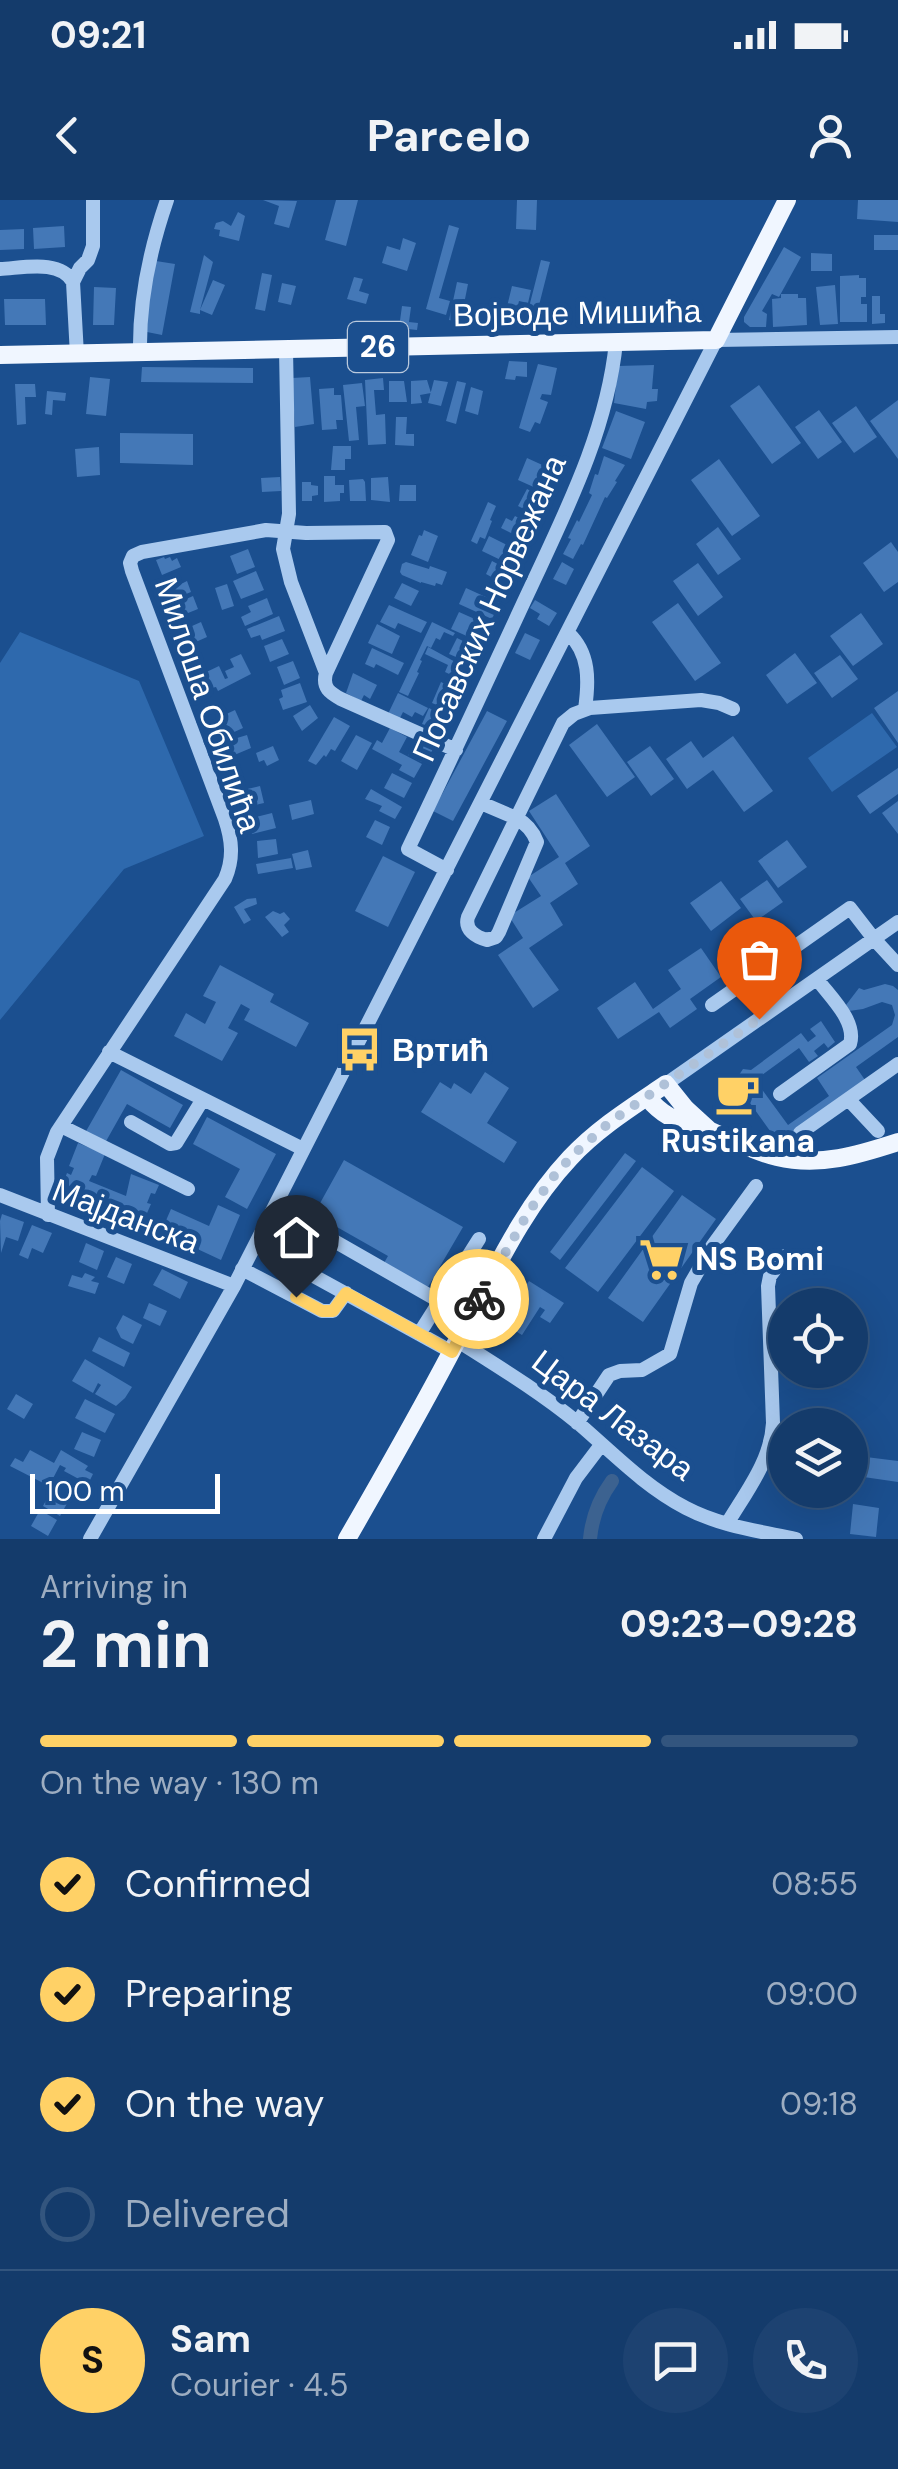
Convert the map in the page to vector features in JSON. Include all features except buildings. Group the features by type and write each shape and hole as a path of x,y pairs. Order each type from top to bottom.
{"main road":[{"path":"716,340 786,200"},
{"name":"Војводе Мишића","path":"0,356 716,340"},
{"path":"348,1539 512,1239 554,1176 590,1139 666,1084 709,1130"},
{"path":"646,1097 671,1120 709,1130 775,1157 814,1162 834,1160 898,1142"}],"street":[{"path":"73,282 93,246 92,200"},
{"path":"140,353 142,306 154,238 167,200"},
{"path":"0,269 57,268 68,272 73,282 77,355"},
{"name":"Војводе Мишића","path":"716,340 898,337"},
{"path":"90,1539 234,1286 716,340"},
{"name":"Посавских Норвежана","path":"447,870 408,850 589,454 608,397 616,342"},
{"path":"286,349 289,514 284,560 326,673"},
{"name":"Милоша Обилића","path":"48,1215 51,1144 230,868 232,846 225,819 130,563 132,556 258,531 285,532"},
{"path":"285,532 385,532 388,537 324,684 329,692 456,750"},
{"path":"568,633 586,663 585,709"},
{"path":"481,803 516,818 536,838 499,932 492,939 470,932 467,921 516,818 563,724 585,709 702,700 734,709"},
{"path":"712,1005 850,908 898,964"},
{"path":"666,1084 898,922"},
{"path":"780,1094 850,1044 850,1024 817,980"},
{"path":"109,1052 303,1149"},
{"path":"800,1134 898,1064"},
{"path":"131,1122 170,1144 176,1143 203,1099"},
{"path":"849,1100 878,1131"},
{"path":"61,1126 188,1190"},
{"path":"578,1423 609,1375 642,1370 670,1354 692,1282 756,1186"},
{"name":"Мајданска","path":"0,1195 234,1286"},
{"name":"Цара Лазара","path":"440,1301 308,1228 291,1252 290,1263 419,1334 454,1346 525,1384 578,1423 658,1492 748,1534 796,1539"},
{"path":"419,1334 478,1239"},
{"path":"727,1524 771,1445 768,1286 770,1276 785,1256"},
{"path":"242,1269 322,1311 333,1311 346,1293"},
{"path":"544,1539 576,1478 601,1445"}],"shaded area":[{"path":"20,632 139,681 204,836 124,869 0,1020 0,663"},
{"path":"872,713 897,747 832,792 808,758"}],"waterway":[{"path":"590,1539 597,1508 612,1481"}],"way so far":[{"path":"479,1299 528,1213 572,1156 610,1122 759,1019"}],"place":[{"name":"Вртић","path":"359,1050"},
{"name":"Rustikana","path":"738,1093"},
{"name":"NS Bomi","path":"662,1259"}],"route":[{"path":"296,1297 322,1311 333,1311 346,1293 452,1352 479,1299"}]}
